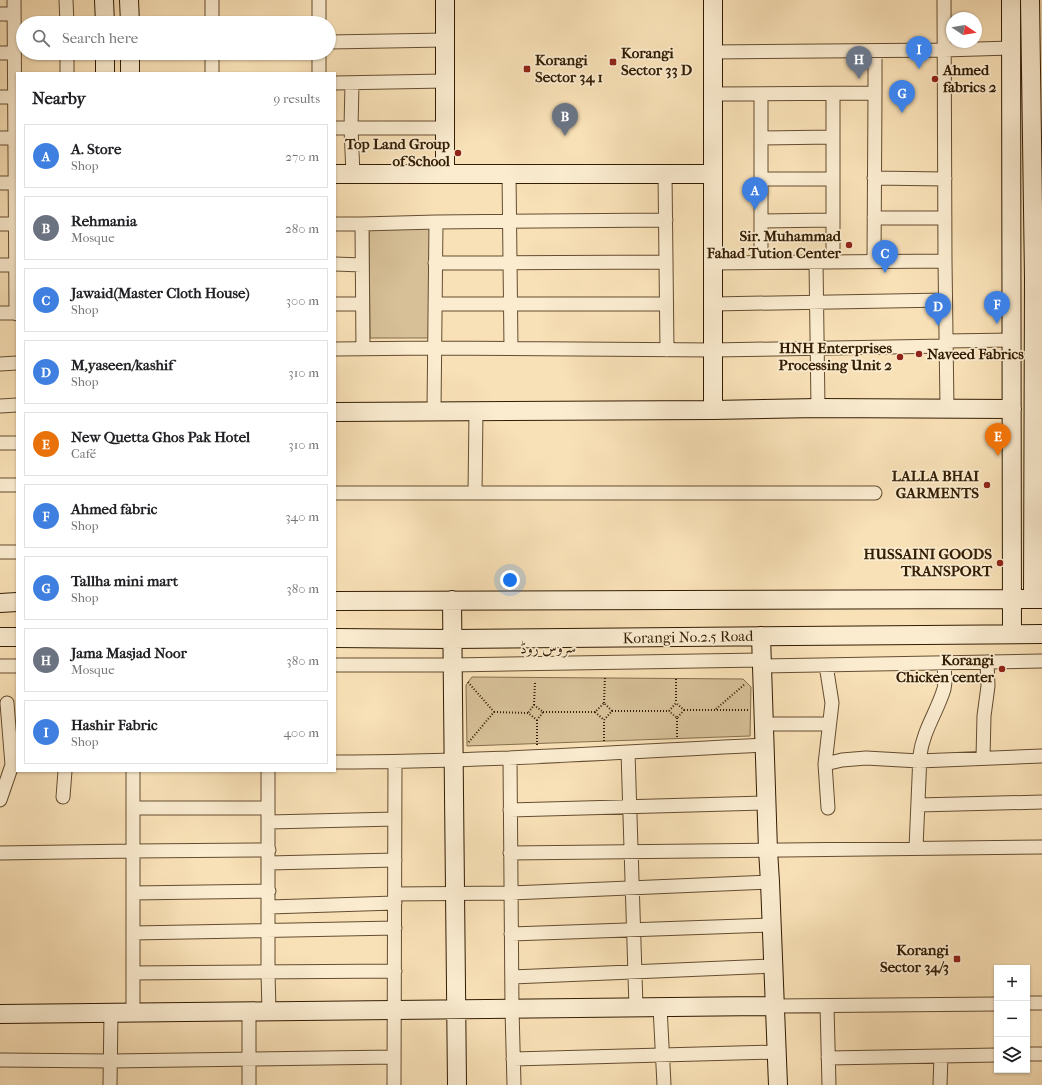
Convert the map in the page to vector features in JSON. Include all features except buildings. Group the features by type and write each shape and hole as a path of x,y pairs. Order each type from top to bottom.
{"street":[{"path":"0,265 16,265 14,0"},
{"path":"66,0 67,16"},
{"path":"104,0 105,16"},
{"path":"129,0 130,16"},
{"path":"212,0 212,16"},
{"path":"319,0 319,16"},
{"path":"445,0 445,173"},
{"path":"713,0 713,410"},
{"path":"944,0 944,218 947,409"},
{"path":"336,601 452,600 1013,599 1038,599 1037,112 1034,6 1011,5 1013,599 1012,634"},
{"path":"0,14 14,14"},
{"path":"336,42 445,40"},
{"path":"713,52 1011,48"},
{"path":"874,262 875,51"},
{"path":"0,53 14,53"},
{"path":"67,60 67,72"},
{"path":"105,60 105,72"},
{"path":"130,60 130,72"},
{"path":"212,60 212,72"},
{"path":"319,60 319,72"},
{"path":"336,83 445,81"},
{"path":"352,83 351,128 353,174"},
{"path":"713,94 875,94"},
{"path":"761,94 761,262"},
{"path":"833,94 833,262"},
{"path":"0,97 15,97"},
{"path":"1011,113 1037,112"},
{"path":"336,128 445,128"},
{"path":"761,138 833,137"},
{"path":"0,138 15,138"},
{"path":"509,173 511,348"},
{"path":"336,174 713,174"},
{"path":"665,174 667,350"},
{"path":"874,178 945,179"},
{"path":"761,179 833,179"},
{"path":"0,183 15,183"},
{"path":"874,218 944,218"},
{"path":"336,224 666,220"},
{"path":"761,221 833,220"},
{"path":"434,411 436,222"},
{"path":"0,224 16,224"},
{"path":"362,224 363,348"},
{"path":"713,263 945,261"},
{"path":"435,263 666,262"},
{"path":"816,262 818,408"},
{"path":"336,264 362,265"},
{"path":"1012,279 1038,278"},
{"path":"713,304 945,300"},
{"path":"336,304 362,304"},
{"path":"435,304 666,304"},
{"path":"0,313 16,313"},
{"path":"336,349 511,348 713,350 817,348 1012,340"},
{"path":"0,364 16,363"},
{"path":"0,406 16,405"},
{"path":"336,412 818,408 1012,409"},
{"path":"475,493 476,411"},
{"path":"0,443 16,443"},
{"path":"0,486 16,485"},
{"path":"1012,485 1038,485"},
{"path":"336,493 875,493"},
{"path":"0,552 16,552"},
{"path":"452,600 457,1085"},
{"path":"0,602 16,602"},
{"name":"Korangi No.2.5 Road","path":"336,638 452,639 1042,634"},
{"path":"761,636 778,1085"},
{"path":"0,637 16,637"},
{"path":"983,758 984,716 988,686 987,662"},
{"name":"سروس روڈ","path":"336,665 761,663 826,665 1042,662"},
{"path":"916,848 919,761 921,746 926,730 944,689 944,663"},
{"path":"826,665 832,703 826,764 828,808"},
{"path":"0,666 16,666"},
{"path":"0,800 14,765 13,728 8,703"},
{"path":"764,724 829,724"},
{"path":"336,762 453,761 765,746"},
{"path":"628,752 636,1008"},
{"path":"826,764 866,758 919,761 1042,756"},
{"path":"510,758 514,1085"},
{"path":"394,1085 395,762"},
{"path":"63,797 65,772"},
{"path":"133,772 133,1013"},
{"path":"268,772 269,1011"},
{"path":"918,805 1042,802"},
{"path":"510,810 767,803"},
{"path":"133,808 268,808"},
{"path":"269,822 395,819"},
{"path":"510,853 1042,847"},
{"path":"0,854 133,851 395,860"},
{"path":"269,907 455,894 770,882"},
{"path":"133,893 269,891"},
{"path":"511,934 772,925"},
{"path":"133,933 395,928"},
{"path":"512,977 773,966"},
{"path":"133,973 395,971"},
{"path":"1030,1003 1042,1003"},
{"path":"0,1014 994,1004"},
{"path":"827,1006 829,1085"},
{"path":"660,1007 664,1085"},
{"path":"249,1011 250,1085"},
{"path":"110,1085 111,1013"},
{"path":"513,1059 777,1052"},
{"path":"1030,1054 1042,1054"},
{"path":"828,1058 994,1055"},
{"path":"940,1085 941,1056"},
{"path":"0,1060 111,1061 394,1057"}],"path":[{"path":"596,712 604,703 605,676"},
{"path":"466,679 494,712 528,713 537,720"},
{"path":"669,711 676,703 676,679"},
{"path":"528,713 534,705 535,682"},
{"path":"715,710 745,684"},
{"path":"604,703 612,712"},
{"path":"676,703 684,710 750,710"},
{"path":"534,705 543,712 596,712 604,720"},
{"path":"677,738 677,718 684,710"},
{"path":"604,741 604,720 612,712 669,711 677,718"},
{"path":"465,747 494,712"},
{"path":"537,747 537,720 543,712"}],"shaded area":[{"path":"369,228 430,228 430,338 370,338"},
{"path":"472,677 743,679 751,687 750,736 467,746 466,685"}],"place":[{"name":"Korangi Sector 33 D","path":"613,62"},
{"name":"Korangi Sector 34 1","path":"527,69"},
{"name":"Hashir Fabric","path":"919,69"},
{"name":"Jama Masjad Noor","path":"859,79"},
{"name":"Ahmed fabrics 2","path":"935,79"},
{"name":"Tallha mini mart","path":"902,113"},
{"name":"Rehmania","path":"565,136"},
{"name":"Top Land Group of School","path":"458,153"},
{"name":"A. Store","path":"755,210"},
{"name":"Sir. Muhammad Fahad Tution Center","path":"849,245"},
{"name":"Jawaid(Master Cloth House)","path":"885,273"},
{"name":"Ahmed fabric","path":"997,324"},
{"name":"M,yaseen/kashif","path":"938,326"},
{"name":"Naveed Fabrics","path":"919,354"},
{"name":"HNH Enterprises Processing Unit 2","path":"900,357"},
{"name":"New Quetta Ghos Pak Hotel","path":"998,456"},
{"name":"LALLA BHAI GARMENTS","path":"987,485"},
{"name":"HUSSAINI GOODS TRANSPORT","path":"1000,563"},
{"name":"Korangi Chicken center","path":"1002,669"},
{"name":"Korangi Sector 34/3","path":"957,959"}]}
